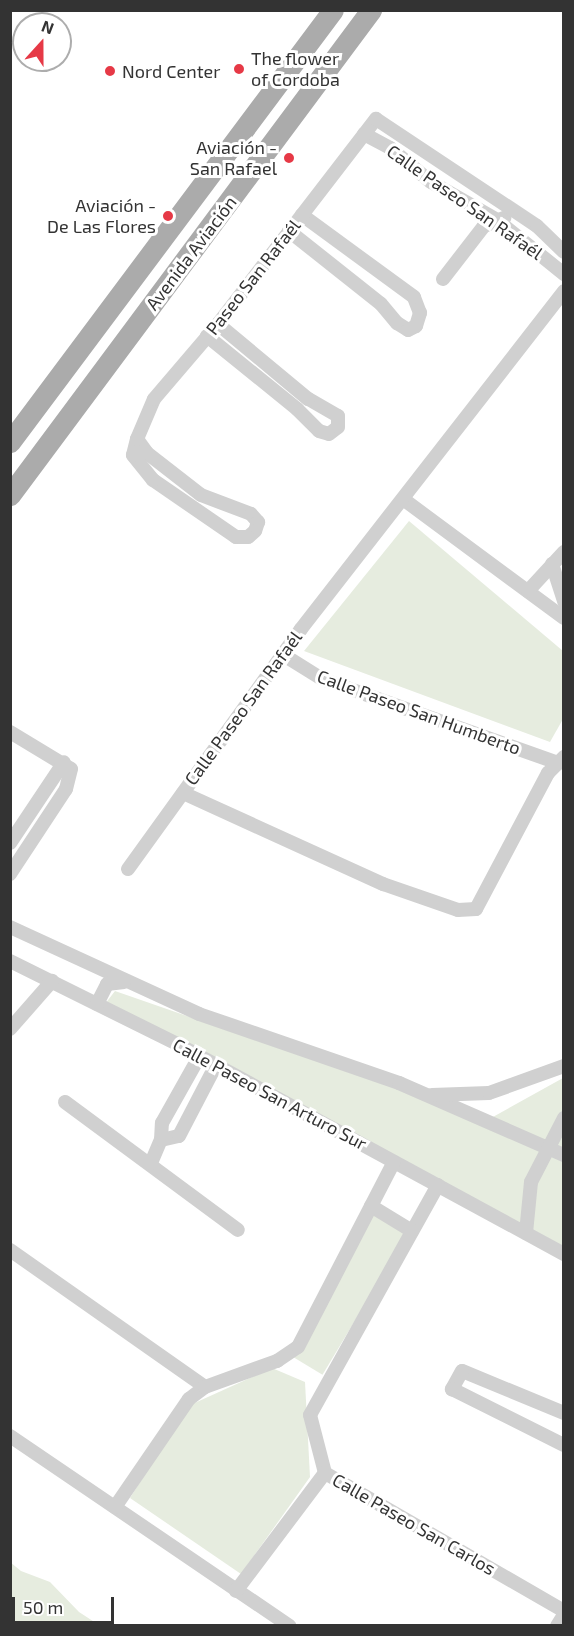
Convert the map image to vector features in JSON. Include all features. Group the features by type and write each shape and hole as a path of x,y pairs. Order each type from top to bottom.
{"main road":[{"name":"Avenida Aviación","path":"10,442 333,10"},
{"name":"Avenida Aviación","path":"10,495 371,10"}],"street":[{"name":"Paseo San Rafaél","path":"137,439 154,399 218,324 376,119"},
{"name":"Calle Paseo San Rafaél","path":"376,119 537,226 564,252"},
{"name":"Calle Paseo San Rafaél","path":"364,134 390,148 431,182 496,220 564,274"},
{"path":"443,279 484,226 518,213"},
{"path":"289,231 381,304 397,323 408,330 416,326 420,313 414,297 302,215"},
{"path":"526,243 537,226"},
{"name":"Calle Paseo San Rafaél","path":"561,760 548,773 476,909 458,910 383,884 183,793 282,654 564,291"},
{"path":"207,336 297,409 319,431 329,434 338,427 338,416 308,399 218,324"},
{"path":"137,439 147,453 201,495 251,514 258,522 255,531 248,537 236,537 153,480 134,455 137,439"},
{"path":"403,499 564,618"},
{"path":"528,591 564,552"},
{"path":"552,564 564,602"},
{"name":"Calle Paseo San Humberto","path":"282,654 322,679 561,760"},
{"path":"10,732 64,762 71,769 66,789 10,874"},
{"path":"26,849 11,842 64,762"},
{"path":"128,869 183,793"},
{"name":"Calle Paseo San Arturo Sur","path":"10,927 124,982 199,1014 428,1096 564,1155"},
{"name":"Calle Paseo San Arturo Sur","path":"10,962 216,1065 564,1254"},
{"path":"10,1029 52,981"},
{"path":"97,1004 107,984 124,982"},
{"path":"151,1163 161,1140 162,1123 199,1057"},
{"path":"161,1140 179,1136 216,1065"},
{"path":"428,1096 489,1093 564,1066"},
{"path":"65,1102 151,1163 238,1230"},
{"path":"526,1233 531,1182 564,1118"},
{"path":"115,1507 189,1399 205,1387 277,1361 298,1347 394,1162"},
{"name":"Calle Paseo San Carlos","path":"438,1185 310,1415 325,1473 564,1613 557,1626"},
{"path":"371,1206 412,1231"},
{"path":"10,1250 205,1387"},
{"path":"564,1413 462,1371 452,1389 564,1444"},
{"path":"10,1436 290,1626"},
{"path":"236,1591 325,1473"}],"shaded area":[{"path":"409,521 563,651 563,719 550,742 304,651"},
{"path":"115,991 426,1099 482,1123 563,1078 563,1246 105,1004"},
{"path":"373,1209 409,1231 322,1375 286,1353"},
{"path":"272,1368 305,1382 310,1477 241,1574 130,1498 188,1406"},
{"path":"10,1562 21,1571 50,1582 79,1612 99,1625 11,1625"}],"place":[{"name":"The flower of Cordoba","path":"239,69"},
{"name":"Nord Center","path":"110,71"},
{"name":"Aviación - San Rafael","path":"289,158"},
{"name":"Aviación - De Las Flores","path":"168,216"}]}
